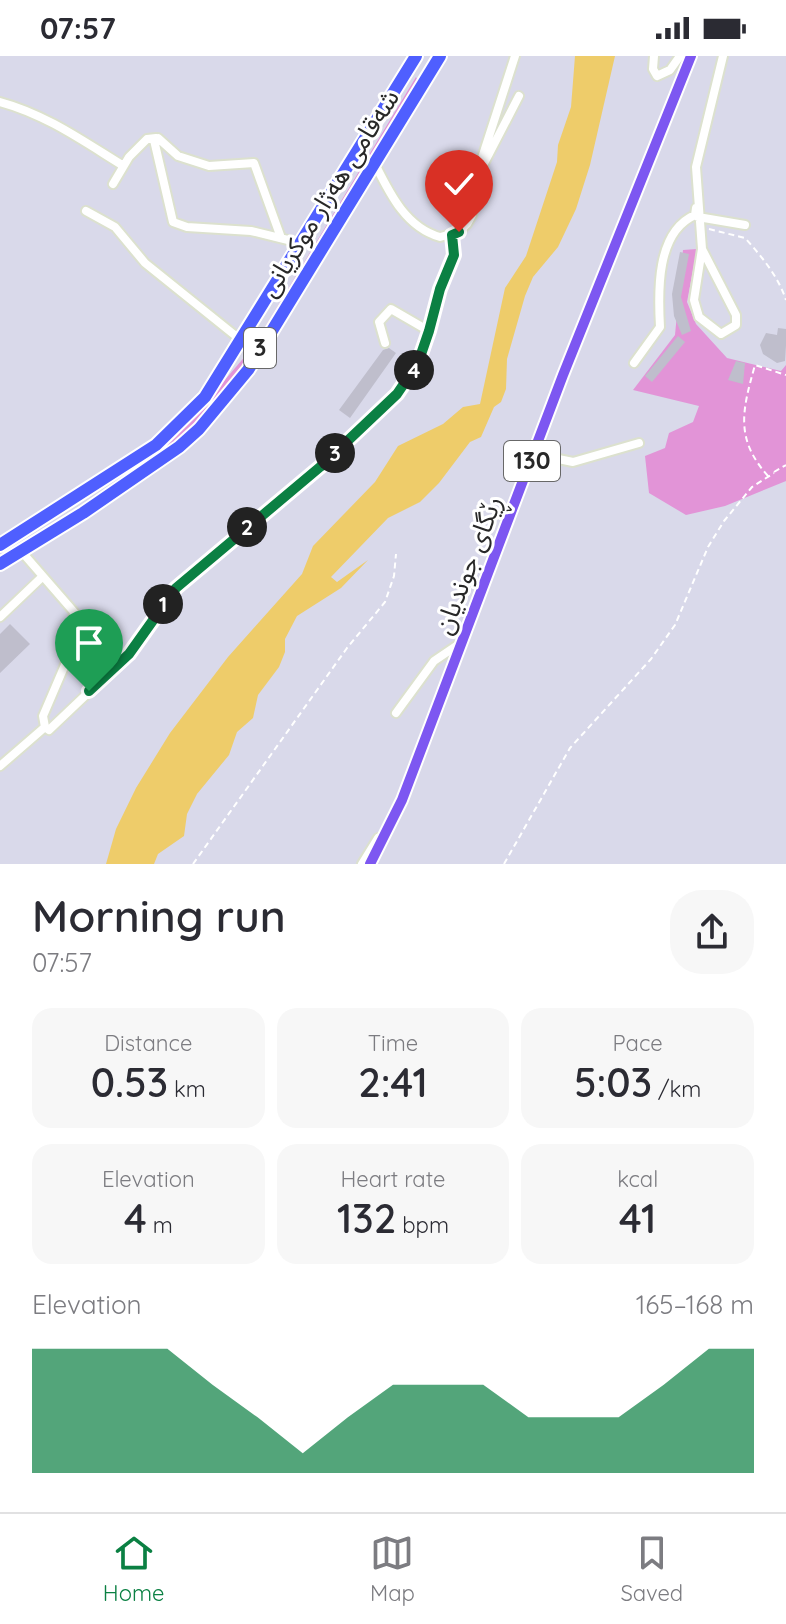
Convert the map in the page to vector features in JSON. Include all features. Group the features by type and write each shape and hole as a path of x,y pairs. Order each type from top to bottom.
{"highway":[{"path":"414,59 437,60"},
{"name":"شەقامی ھەژار موکریانی","path":"0,545 156,445 205,397 243,341 414,59"},
{"name":"شەقامی ھەژار موکریانی","path":"0,564 148,469 199,429 248,370 437,60"}],"main road":[{"name":"ڕێگای جوندیان","path":"370,864 402,800 691,56"}],"street":[{"path":"374,162 406,215 431,235 452,235 467,224 472,215 478,175 515,56"},
{"path":"654,56 653,69 657,76 670,70 680,56"},
{"path":"702,249 736,315 736,325 721,334 699,317 694,300 702,249 696,167 723,56"},
{"path":"478,175 519,96"},
{"path":"0,102 21,108 55,125 122,165"},
{"path":"156,138 173,222 187,227 280,235 300,243"},
{"path":"113,184 122,165 147,139 156,138 178,156 209,166 254,163 280,235"},
{"path":"86,211 115,227 145,263 243,341"},
{"path":"697,212 745,225"},
{"path":"634,363 660,327 657,292 662,265 684,220 697,212"},
{"path":"45,727 49,730 129,654 176,588 339,450 397,394 418,363 440,289 454,255 452,235"},
{"path":"385,343 379,322 391,309 429,331"},
{"path":"534,454 573,462 639,443"},
{"path":"21,551 74,612 70,653 43,716 45,727"},
{"path":"0,617 42,577"},
{"path":"396,713 434,661 462,642"},
{"path":"0,766 45,727"},
{"path":"362,864 402,800"}],"path":[{"path":"700,229 734,232 745,238 764,265 780,279 786,300"},
{"path":"768,476 750,454 744,437 747,393 755,365 786,375"},
{"path":"504,864 570,748 651,659 675,625 719,528 752,487 786,465"},
{"path":"768,476 774,473"},
{"path":"193,864 347,648 385,602 394,576 396,554"}],"shaded area":[{"path":"575,56 615,56 590,165 576,209 558,247 533,277 525,296 507,359 506,389 481,437 470,442 439,483 420,502 388,518 331,577 337,582 368,560 341,588 297,616 285,639 285,652 279,667 258,695 253,718 237,732 229,755 197,794 187,814 184,836 158,854 154,864 106,864 116,829 136,788 170,733 228,657 302,574 313,546 375,482 398,446 443,424 463,407 480,404 505,288 526,256 557,162 558,145 571,107"},
{"path":"416,77 419,83 259,351 182,442 119,484 177,436 253,347"},
{"path":"697,249 687,302 696,324 727,358 781,371 786,365 786,481 725,506 686,515 649,493 645,456 665,448 669,433 693,422 699,406 633,390 675,335 683,250"},
{"path":"107,492 0,563 0,555"}],"building":[{"path":"680,252 689,254 681,297 691,331 682,335 674,316 672,294"},
{"path":"778,328 786,329 786,345 785,361 777,363 763,354 760,345 766,333 777,335"},
{"path":"678,336 685,342 652,382 645,376"},
{"path":"389,348 396,353 350,418 339,410 383,350"},
{"path":"736,361 745,363 743,384 728,380"},
{"path":"10,624 30,644 0,673 0,634"}],"route":[{"path":"89,691 129,654 176,588 205,567 280,498 320,467 397,394 418,363 440,289 452,265 455,245 452,235 459,232"}]}
